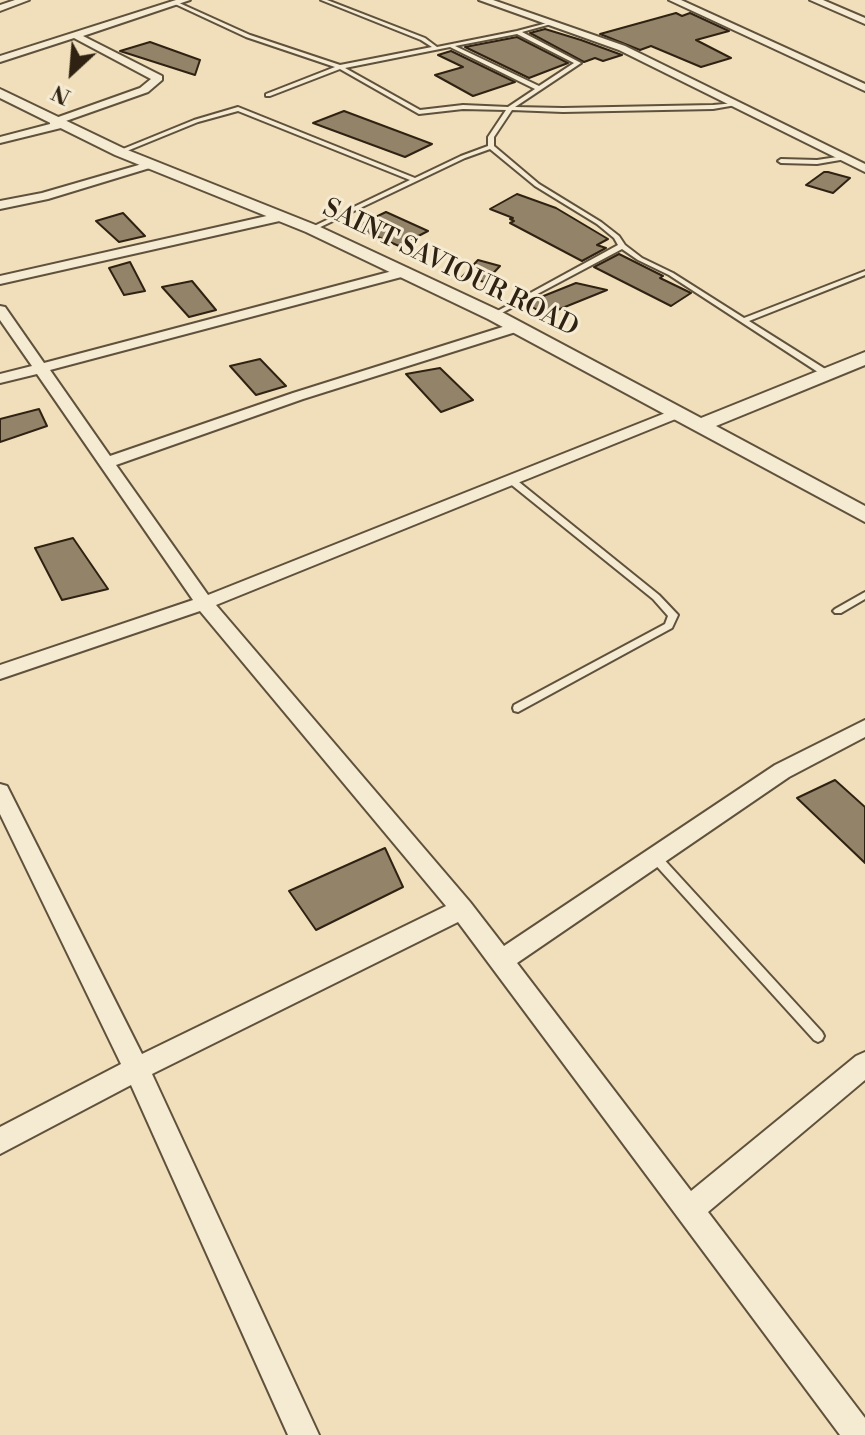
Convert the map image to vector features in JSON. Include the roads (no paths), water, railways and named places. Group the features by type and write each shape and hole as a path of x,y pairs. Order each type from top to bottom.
{"street":[{"path":"0,8 24,0"},
{"path":"484,0 622,48 865,169"},
{"path":"674,0 865,88"},
{"path":"815,0 865,21"},
{"path":"0,59 180,2"},
{"path":"0,140 57,123 144,90 158,78 77,36"},
{"name":"SAINT SAVIOUR ROAD","path":"0,93 120,152 312,229 494,315 865,515"},
{"path":"0,205 44,196 149,165"},
{"path":"0,280 280,217"},
{"path":"0,379 404,272"},
{"path":"0,310 204,603 462,909 859,1435"},
{"path":"106,463 298,396 517,327"},
{"path":"702,425 865,358"},
{"path":"0,672 204,603 678,413"},
{"path":"501,961 782,771 865,728"},
{"path":"0,792 137,1069 304,1435"},
{"path":"0,1141 137,1069 462,909"},
{"path":"689,1210 865,1064"}],"lane":[{"path":"323,0 423,39 437,49"},
{"path":"180,2 248,36 340,67 419,112 463,107 577,110 734,104"},
{"path":"268,95 340,67 452,46 549,23"},
{"path":"491,147 491,137 511,107 578,63 518,32"},
{"path":"452,46 540,89"},
{"path":"120,152 196,121 238,109 415,180"},
{"path":"312,229 491,147"},
{"path":"491,147 537,185 599,223 617,237 622,246 827,374"},
{"path":"781,161 817,162 844,158"},
{"path":"494,315 622,246"},
{"path":"744,320 865,273"},
{"path":"511,480 656,597 673,615 669,626 518,708"},
{"path":"838,611 865,595"},
{"path":"655,857 818,1036"}]}
